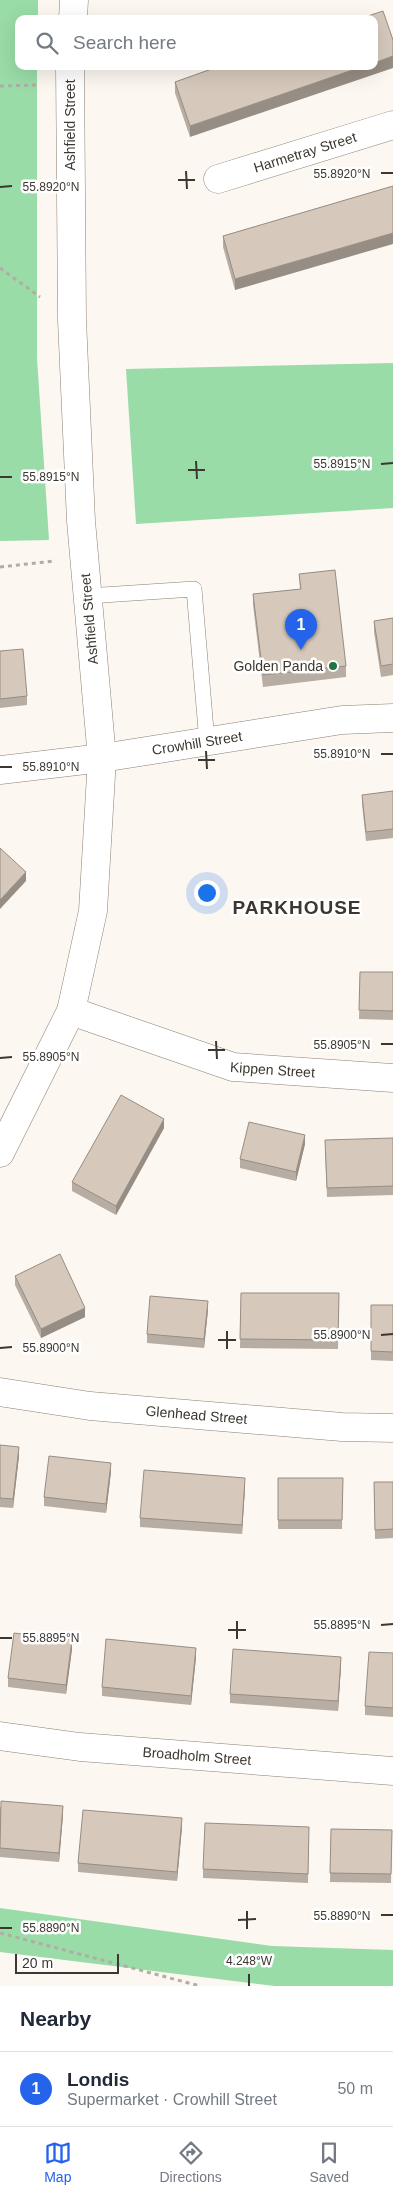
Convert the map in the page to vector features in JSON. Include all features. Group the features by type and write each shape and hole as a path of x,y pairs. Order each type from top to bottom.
{"street":[{"path":"73,15 74,0"},
{"name":"Ashfield Street","path":"0,1153 70,1011 93,912 102,758 80,521 72,320 70,75"},
{"name":"Harmetray Street","path":"218,179 393,125"},
{"name":"Crowhill Street","path":"0,770 102,758 342,720 393,718"},
{"name":"Kippen Street","path":"70,1011 233,1067 393,1078"},
{"name":"Glenhead Street","path":"0,1392 90,1406 342,1427 393,1428"},
{"name":"Broadholm Street","path":"0,1736 80,1747 393,1771"}],"lane":[{"path":"87,596 194,589 207,742"}],"path":[{"path":"0,86 70,75"},
{"path":"0,268 72,320"},
{"path":"0,567 83,558"},
{"path":"0,1933 200,1986"}],"green space":[{"path":"0,0 38,0 38,15 15,15 15,70 37,70 37,358 49,540 0,541"},
{"path":"393,363 393,508 136,524 126,369"},
{"path":"0,1908 272,1946 393,1950 393,1986 275,1986 0,1952"}],"building":[{"path":"383,11 393,40 393,56 378,62 378,15 371,15"},
{"path":"209,70 352,70 190,126 175,82"},
{"path":"393,186 393,233 235,279 223,236"},
{"path":"335,570 346,666 263,675 253,594 301,589 299,574"},
{"path":"393,618 393,664 381,666 374,621"},
{"path":"23,649 27,696 0,699 0,651"},
{"path":"393,791 393,829 366,832 362,795"},
{"path":"0,848 26,872 0,900"},
{"path":"360,972 393,972 393,1011 359,1010"},
{"path":"121,1095 164,1119 116,1206 72,1182"},
{"path":"249,1122 305,1135 296,1172 240,1159"},
{"path":"393,1138 393,1186 327,1188 325,1140"},
{"path":"60,1254 85,1308 41,1329 15,1276"},
{"path":"241,1293 339,1293 338,1340 240,1339"},
{"path":"150,1296 208,1301 204,1339 147,1334"},
{"path":"371,1305 393,1305 393,1352 371,1351"},
{"path":"0,1445 19,1447 13,1499 0,1498"},
{"path":"49,1456 111,1463 106,1504 44,1497"},
{"path":"144,1470 245,1478 242,1525 140,1518"},
{"path":"278,1478 343,1478 342,1520 278,1520"},
{"path":"374,1482 393,1482 393,1529 375,1530"},
{"path":"14,1633 72,1640 66,1685 8,1678"},
{"path":"106,1639 196,1648 191,1696 102,1687"},
{"path":"233,1649 341,1657 338,1701 230,1694"},
{"path":"369,1652 393,1653 393,1708 365,1706"},
{"path":"1,1801 63,1806 59,1853 0,1848"},
{"path":"83,1810 182,1818 177,1872 78,1863"},
{"path":"205,1823 309,1827 308,1874 203,1869"},
{"path":"331,1829 392,1830 391,1874 330,1873"}],"place":[{"name":"Londis","path":"301,650"},
{"name":"Golden Panda","path":"333,666"}],"district":[{"name":"PARKHOUSE","path":"297,907"}]}
